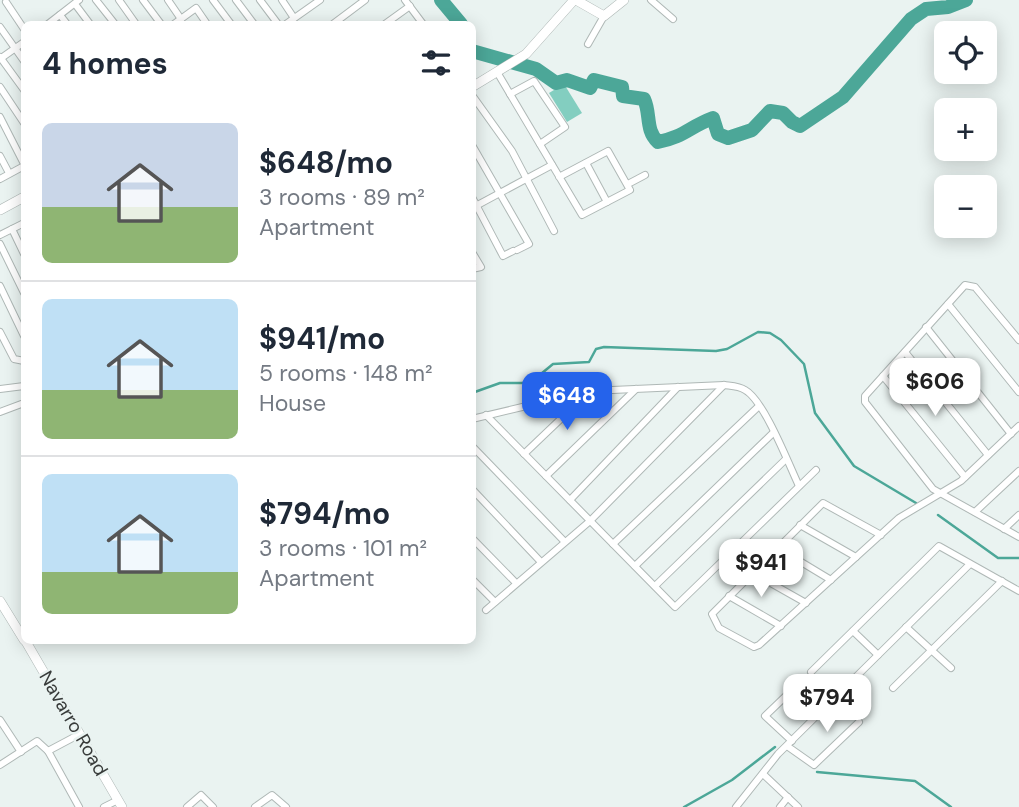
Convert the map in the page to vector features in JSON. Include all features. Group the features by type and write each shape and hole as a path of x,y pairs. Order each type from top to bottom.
{"street":[{"path":"96,0 113,21"},
{"path":"119,0 134,21"},
{"path":"143,0 159,21"},
{"path":"168,0 181,19"},
{"path":"190,0 205,21"},
{"path":"213,0 229,21"},
{"path":"236,0 252,21"},
{"path":"260,0 276,21"},
{"path":"282,0 294,19"},
{"path":"305,0 310,7"},
{"path":"291,21 320,0"},
{"path":"337,21 365,0"},
{"path":"476,85 526,54 575,0 604,16"},
{"path":"587,44 604,16 624,0"},
{"path":"651,0 673,19"},
{"path":"6,2 21,24"},
{"path":"52,21 77,2 88,21"},
{"path":"389,21 407,3 421,21"},
{"path":"178,21 196,8"},
{"path":"60,15 65,21"},
{"path":"0,27 21,56"},
{"path":"21,44 0,58 21,86"},
{"path":"501,69 510,94 559,177 582,215 631,190 608,151 559,177"},
{"path":"510,94 534,81 565,127 540,144"},
{"path":"0,87 21,118"},
{"path":"476,102 512,151 554,231"},
{"path":"0,117 21,159"},
{"path":"476,152 528,244 503,257 476,209"},
{"path":"0,156 9,173"},
{"path":"586,163 607,202"},
{"path":"476,206 552,165"},
{"path":"0,178 21,167"},
{"path":"628,184 645,174"},
{"path":"0,209 21,199"},
{"path":"0,235 21,224"},
{"path":"12,229 21,248"},
{"path":"0,244 21,287"},
{"path":"1019,340 970,284 947,304 865,396 865,402 933,489 1019,537"},
{"path":"0,286 21,330"},
{"path":"947,304 1019,392"},
{"path":"926,327 1012,433"},
{"path":"0,332 14,359 21,360"},
{"path":"905,352 988,455"},
{"path":"883,376 965,477"},
{"path":"486,610 540,561 590,521 724,385"},
{"path":"476,418 590,391 724,385 747,390 759,406 799,486"},
{"path":"0,389 21,386"},
{"path":"570,500 678,387"},
{"path":"546,476 636,389"},
{"path":"524,454 590,391"},
{"path":"0,412 21,403"},
{"path":"613,544 759,406"},
{"path":"486,415 675,607 816,470"},
{"path":"881,535 823,503 712,614 719,628 754,647 781,626 881,535 899,518 965,477 1019,426"},
{"path":"635,566 773,433"},
{"path":"476,450 564,541"},
{"path":"655,586 786,459"},
{"path":"975,512 1019,471"},
{"path":"476,493 540,561"},
{"path":"1004,528 1019,515"},
{"path":"800,525 856,557"},
{"path":"476,542 516,583"},
{"path":"811,672 939,546 1019,591"},
{"path":"778,548 831,580"},
{"path":"736,807 789,744 970,564"},
{"path":"753,572 806,603"},
{"path":"893,688 1002,581"},
{"path":"476,583 495,602"},
{"path":"729,596 781,626"},
{"name":"Navarro Road","path":"2,607 21,634"},
{"path":"906,627 951,668"},
{"path":"853,631 878,655"},
{"name":"Navarro Road","path":"27,644 120,803"},
{"path":"790,692 765,716 789,744 814,765 859,722"},
{"path":"0,720 21,752"},
{"path":"48,751 80,734"},
{"path":"0,765 38,741 48,751 79,807"},
{"path":"763,774 798,807"},
{"path":"187,807 201,795 213,807"},
{"path":"255,807 272,795 286,807"},
{"path":"780,807 788,797"},
{"path":"104,807 120,803"}],"green space":[{"path":"564,84 582,113 567,122 549,93"}],"waterway":[{"path":"441,0 458,21"},
{"path":"476,52 536,69 556,83 567,80 590,88 594,80 622,87 623,96 644,99 651,132 658,142 713,118 718,134 728,138 752,130 770,111 783,113 800,126 843,97 911,19 926,9 948,7 966,0"},
{"path":"476,392 500,383 530,383 553,364 589,362 596,349 604,347 716,351 727,349 758,332 770,333 781,340 804,364 815,413 854,466 916,503"},
{"path":"938,515 998,558 1019,558"},
{"path":"684,807 732,780 775,747"},
{"path":"817,772 915,781 951,807"}]}
